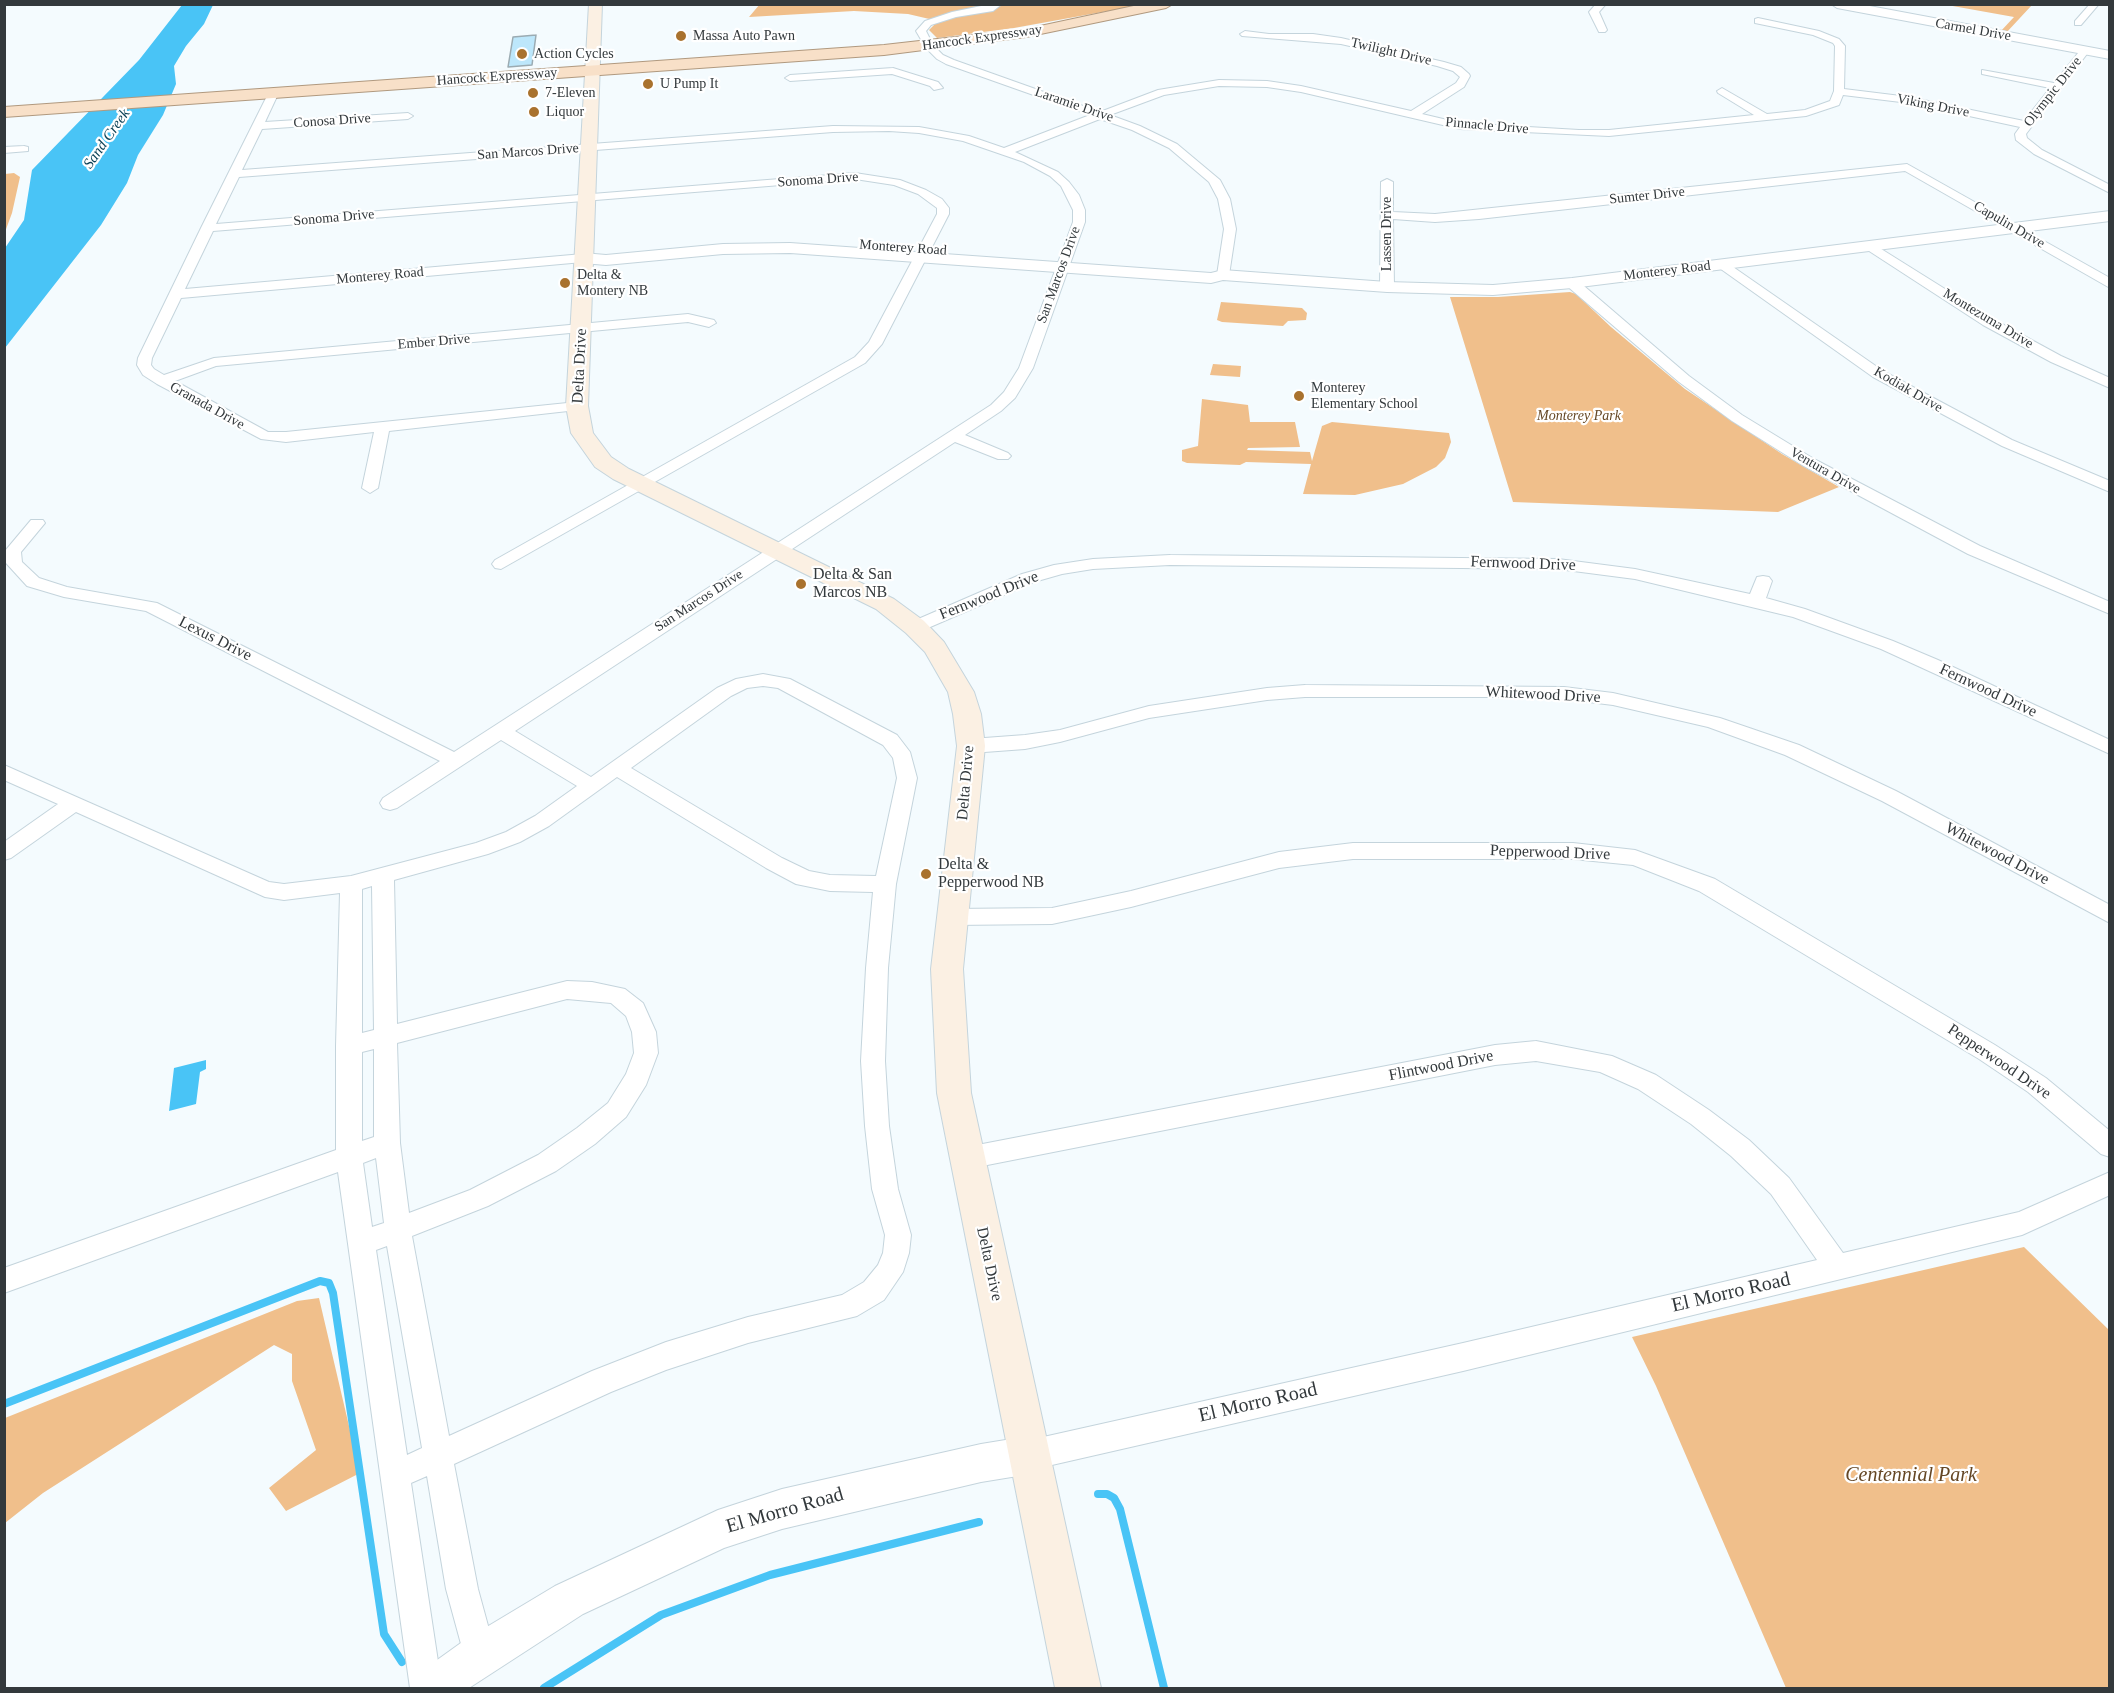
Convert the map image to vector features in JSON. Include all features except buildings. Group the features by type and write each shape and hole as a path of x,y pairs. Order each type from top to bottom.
{"main road":[{"name":"Delta Drive","path":"596,4 577,406 582,433 603,462 640,485 885,604 915,627 935,648 961,692 968,714 971,746 947,969 954,1093 1077,1689"},
{"name":"Hancock Expressway","path":"4,112 928,46 1026,33 1167,4"}],"street":[{"path":"928,46 921,31 928,23 955,14 990,9 998,4"},
{"path":"1602,4 1594,12 1602,30"},
{"name":"Carmel Drive","path":"1837,4 2109,55"},
{"path":"2079,23 2095,4"},
{"path":"1758,21 1816,33 1836,41 1840,46 1839,92"},
{"name":"Twilight Drive","path":"1245,33 1269,37 1313,37 1341,41 1440,64 1457,69 1465,76 1460,85 1411,116"},
{"name":"Laramie Drive","path":"928,46 940,57 950,62 1100,114 1173,146 1214,180 1224,200 1230,229 1223,274"},
{"name":"Olympic Drive","path":"2085,50 2020,134 2028,146 2109,190"},
{"path":"1986,72 2056,86"},
{"path":"792,82 916,78 938,87"},
{"name":"Pinnacle Drive","path":"1006,151 1100,114 1170,90 1196,85 1242,83 1301,89 1460,126 1595,134 1820,110 1835,103 1839,92"},
{"path":"1722,91 1765,117"},
{"name":"Granada Drive","path":"274,92 232,174 144,365 148,372 249,429 266,436 286,437 382,428 577,406"},
{"name":"Viking Drive","path":"1839,92 1909,100 2026,125"},
{"name":"Conosa Drive","path":"257,126 408,116"},
{"name":"San Marcos Drive","path":"232,174 861,127 943,133 1006,151 1054,174 1073,195 1079,210 1079,222 1026,368 1017,384 996,408 390,803"},
{"path":"4,150 24,148"},
{"name":"Sumter Drive","path":"1386,215 1435,218 1479,215 1908,166"},
{"name":"Capulin Drive","path":"1908,166 2109,284"},
{"name":"Sonoma Drive","path":"207,228 855,176 884,179 932,197 943,208 943,214 875,344 860,360 501,564"},
{"name":"Lassen Drive","path":"1387,182 1387,287"},
{"name":"Monterey Road","path":"177,294 583,258 606,260 760,248 921,253 1202,277 1223,274 1387,287 1492,290 1572,283 2109,216"},
{"name":"Montezuma Drive","path":"1870,246 1988,322 2056,359 2109,384"},
{"name":"Kodiak Drive","path":"1723,264 1878,374 2007,443 2109,488"},
{"name":"Ventura Drive","path":"1572,283 1684,379 1737,418 1808,462 1964,545 2109,609"},
{"name":"Ember Drive","path":"162,381 214,362 688,318 709,323"},
{"path":"370,488 382,428"},
{"path":"954,436 1003,456"},
{"name":"Lexus Drive","path":"38,523 13,551 14,563 33,582 64,592 151,607 454,760"},
{"name":"Fernwood Drive","path":"915,627 1028,578 1060,569 1131,560 1503,561 1558,564 1635,574 1799,613 1887,645 2109,748"},
{"path":"1756,601 1763,582"},
{"path":"4,772 265,889 284,892 351,884 481,849 513,837 542,821 724,692 743,683 763,680 783,683 890,740 903,757 907,778 885,884 877,968 873,1061 885,1190 898,1235 896,1253 889,1272 874,1291 847,1306 748,1330 666,1356 602,1381 394,1476"},
{"name":"Whitewood Drive","path":"971,746 1024,742 1060,736 1149,712 1267,694 1305,691 1512,691 1564,693 1613,699 1713,722 1792,750 1888,796 2109,915"},
{"path":"500,730 591,786"},
{"path":"617,768 774,863 804,878 830,883 885,884"},
{"path":"4,853 73,804"},
{"name":"Pepperwood Drive","path":"951,917 1052,916 1102,907 1279,860 1353,851 1574,851 1635,858 1707,885 1988,1052 2037,1085 2109,1146"},
{"path":"383,874 387,1143 398,1231 462,1589 480,1655"},
{"path":"351,884 348,1046 349,1156 426,1689"},
{"path":"348,1046 567,990 592,991 617,996 635,1010 644,1032 646,1053 638,1078 617,1110 586,1136 547,1163 478,1198 363,1243"},
{"name":"Flintwood Drive","path":"967,1158 1495,1055 1536,1051 1603,1063 1647,1082 1700,1117 1740,1148 1780,1186 1838,1268"},
{"path":"4,1281 387,1143"},
{"name":"El Morro Road","path":"434,1689 480,1655 569,1600 718,1530 782,1509 1463,1357 2022,1223 2109,1183"}],"green space":[{"path":"760,4 1141,5 1014,28 937,38 929,30 938,21 908,14 854,11 749,17"},
{"path":"1947,5 2032,5 2006,33 2000,32 2014,17"},
{"path":"14,173 20,177 5,232 5,174"},
{"name":"Monterey Park","path":"1570,292 1576,294 1611,327 1685,389 1782,454 1839,487 1778,512 1513,502 1450,297 1498,297"},
{"path":"1221,302 1302,308 1307,313 1306,320 1288,321 1283,326 1222,322 1217,320"},
{"path":"1213,364 1241,366 1240,377 1210,375"},
{"path":"1202,399 1248,405 1250,422 1295,422 1300,447 1248,448 1247,450 1310,452 1312,461 1322,426 1332,422 1449,433 1451,442 1445,458 1436,467 1403,484 1355,495 1303,494 1311,464 1246,462 1240,465 1182,461 1182,450 1198,446"},
{"name":"Centennial Park","path":"2024,1247 2109,1330 2109,1688 1786,1688 1656,1386 1632,1337"},
{"path":"319,1298 360,1473 286,1511 269,1488 316,1450 292,1381 292,1354 274,1345 43,1493 5,1523 5,1418 297,1301"}],"water":[{"name":"Sand Creek","path":"182,5 213,5 204,24 186,46 174,66 176,84 163,115 138,155 127,183 101,225 5,348 5,248 24,220 32,170 139,60"},
{"path":"206,1060 206,1069 200,1072 196,1104 169,1111 174,1068"}],"waterway":[{"path":"4,1404 320,1281 329,1283 333,1293 384,1634 402,1662"},
{"path":"1098,1494 1107,1494 1114,1498 1120,1509 1164,1688"},
{"path":"544,1688 661,1615 770,1575 979,1522"}],"place":[{"name":"Massa Auto Pawn","path":"681,36"},
{"name":"Action Cycles","path":"522,54"},
{"name":"U Pump It","path":"648,84"},
{"name":"7-Eleven","path":"533,93"},
{"name":"Liquor","path":"534,112"},
{"name":"Delta & Montery NB","path":"565,283"},
{"name":"Monterey Elementary School","path":"1299,396"},
{"name":"Delta & San Marcos NB","path":"801,584"},
{"name":"Delta & Pepperwood NB","path":"926,874"}]}
